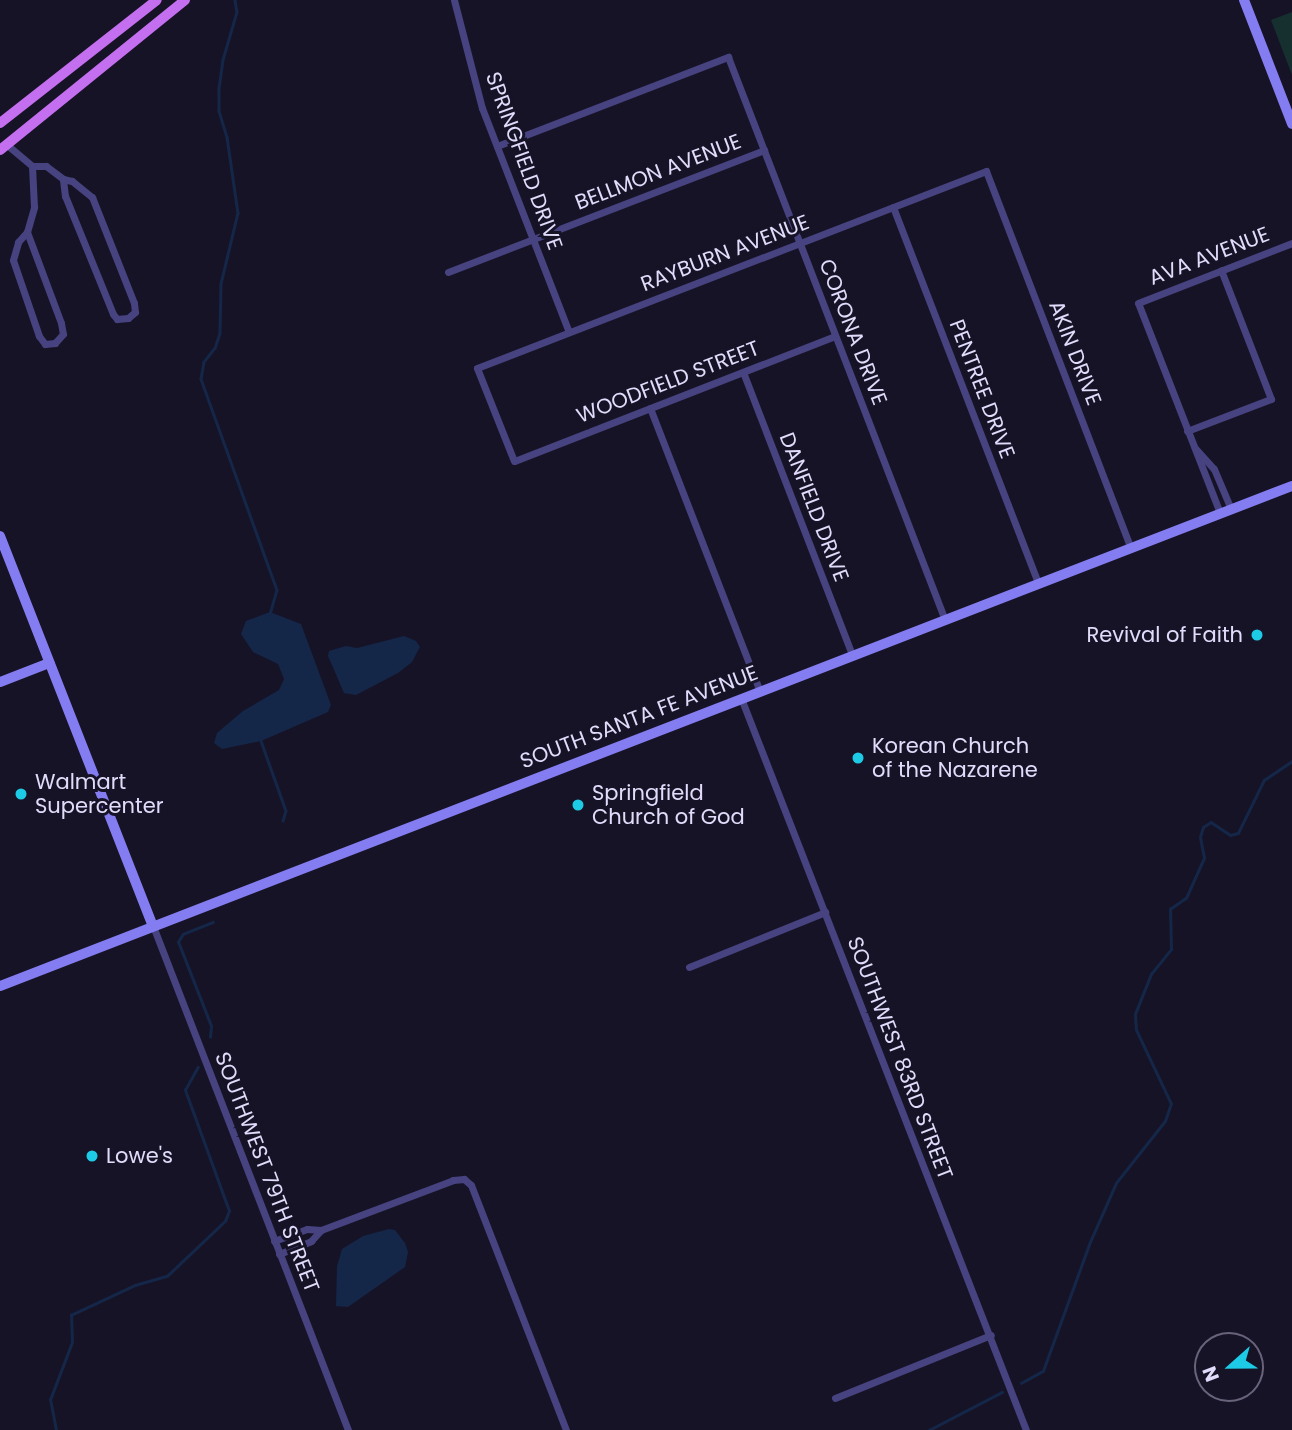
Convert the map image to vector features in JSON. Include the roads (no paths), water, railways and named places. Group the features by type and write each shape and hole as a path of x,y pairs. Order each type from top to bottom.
{"main road":[{"path":"0,123 157,0"},
{"path":"3,147 185,0"},
{"path":"1244,0 1292,124"},
{"path":"139,14 151,28"},
{"name":"SOUTH SANTA FE AVENUE","path":"0,986 1292,486"},
{"path":"0,536 153,926"},
{"path":"0,682 49,663"}],"street":[{"name":"SPRINGFIELD DRIVE","path":"454,0 466,38 477,93 569,332"},
{"name":"CORONA DRIVE","path":"497,146 728,57 945,620"},
{"path":"3,147 32,166 46,166 92,197 134,303 135,312 128,318 117,319 113,314 65,195 63,179"},
{"name":"BELLMON AVENUE","path":"448,272 764,150"},
{"path":"27,232 61,323 60,340 49,345 39,336 14,267 15,250 27,232 34,207 32,166"},
{"name":"RAYBURN AVENUE","path":"514,461 477,368 986,171"},
{"name":"AKIN DRIVE","path":"986,171 1131,548"},
{"name":"PENTREE DRIVE","path":"892,207 1038,583"},
{"name":"AVA AVENUE","path":"1187,431 1138,303 1292,243"},
{"path":"1220,513 1187,431 1271,399 1221,270"},
{"name":"WOODFIELD STREET","path":"514,461 835,336"},
{"name":"DANFIELD DRIVE","path":"743,372 852,655"},
{"path":"650,408 760,691"},
{"path":"1192,444 1214,469 1230,509"},
{"name":"SOUTHWEST 83RD STREET","path":"741,698 1026,1430"},
{"path":"689,967 825,912"},
{"name":"SOUTHWEST 79TH STREET","path":"153,926 348,1430"},
{"path":"274,1241 307,1230 321,1230 453,1180 464,1179 471,1185 566,1430"},
{"path":"279,1254 311,1241 321,1230"},
{"path":"835,1398 991,1335"}],"water":[{"path":"270,612 301,624 331,705 328,712 261,741 222,749 214,743 217,733 243,711 279,690 284,679 278,664 253,652 241,634 246,621"},
{"path":"404,636 416,641 420,647 412,662 398,673 356,695 344,693 328,656 329,651 346,646 357,648"},
{"path":"395,1230 405,1243 408,1252 405,1267 348,1307 336,1306 337,1266 342,1249 363,1236"}],"waterway":[{"path":"235,0 237,12 223,60 219,111 227,137 238,213 221,284 220,333 215,348 204,362 201,379 277,590 270,614"},
{"path":"260,738 286,811 283,821"},
{"path":"1021,1383 1043,1371 1090,1242 1116,1183 1165,1121 1171,1104 1136,1030 1135,1014 1151,974 1171,949 1170,909 1186,898 1204,858 1200,837 1203,827 1211,822 1230,835 1238,833 1264,780 1292,761"},
{"path":"210,1037 211,1026 178,942 183,934 213,922"},
{"path":"56,1430 50,1400 72,1342 71,1315 135,1285 167,1276 225,1221 229,1211 185,1090 198,1067"},
{"path":"929,1430 1002,1392"}],"place":[{"name":"Revival of Faith","path":"1257,635"},
{"name":"Korean Church of the Nazarene","path":"858,758"},
{"name":"Walmart Supercenter","path":"21,794"},
{"name":"Springfield Church of God","path":"578,805"},
{"name":"Lowe's","path":"92,1156"}]}
